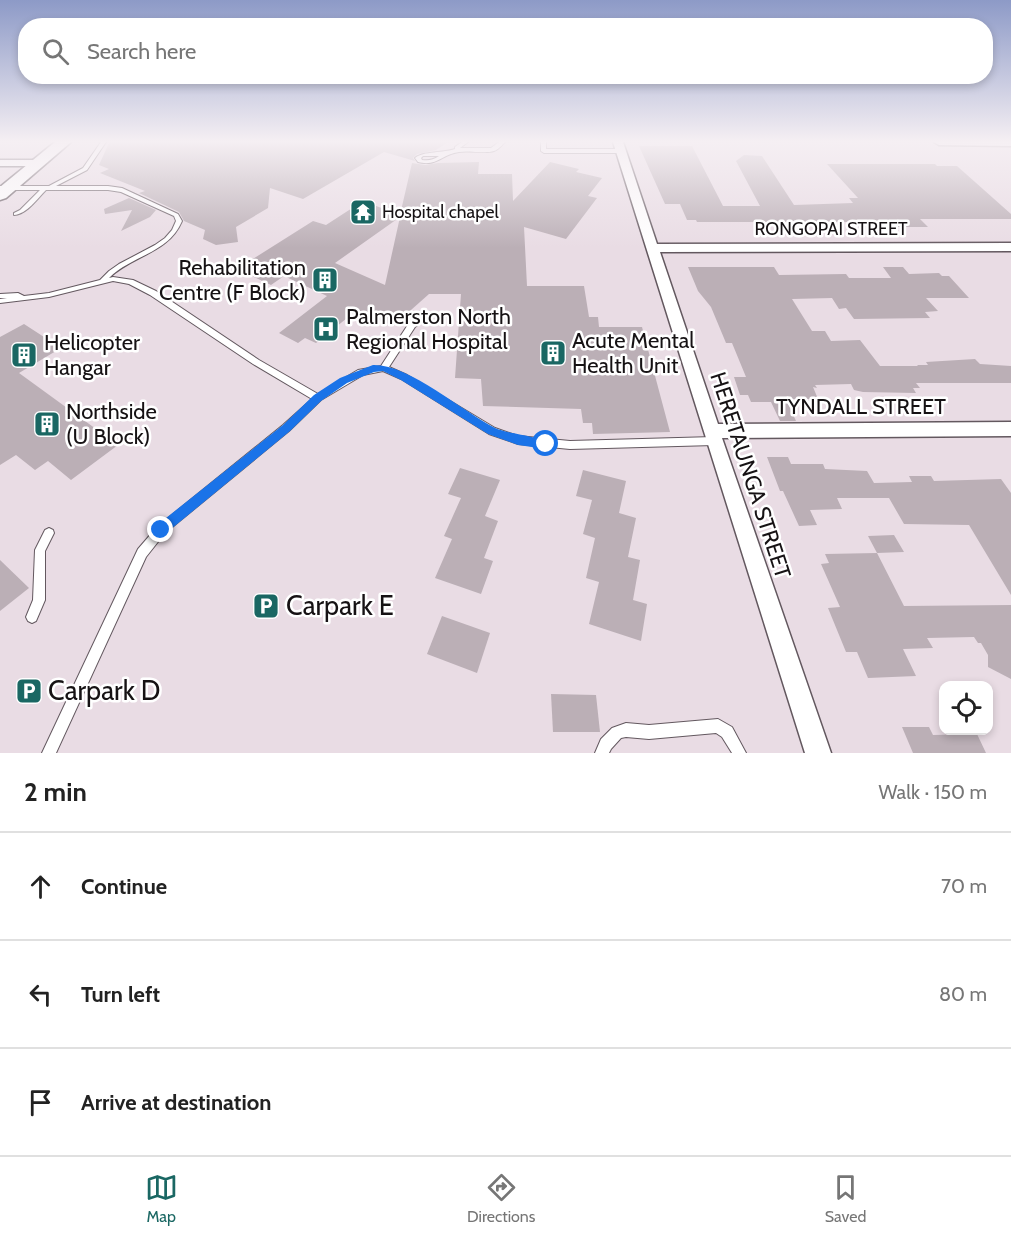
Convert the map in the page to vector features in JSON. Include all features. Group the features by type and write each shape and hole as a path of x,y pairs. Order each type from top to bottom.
{"main road":[{"path":"2,189 16,177"}],"street":[{"name":"HERETAUNGA STREET","path":"629,177 818,753"},
{"name":"RONGOPAI STREET","path":"651,248 1011,247"},
{"name":"TYNDALL STREET","path":"712,436 1011,429"}],"lane":[{"path":"14,216 47,188 69,177"},
{"path":"2,189 122,190 176,215 179,221 177,230 169,238 110,271 103,280"},
{"path":"0,301 61,293 103,280 119,279 153,293 256,362 318,398"},
{"path":"0,296 18,295 23,298"},
{"path":"384,368 412,325 420,320"},
{"path":"49,753 142,553 167,524 286,428 318,398 361,372 384,368 404,377 492,431 518,440 570,445 712,436"},
{"path":"32,617 39,600 40,550 49,533"},
{"path":"602,753 606,744 617,733 626,730 649,732 718,726 727,732 740,753"}],"building":[{"path":"110,177 341,177 303,199 270,188 268,208 236,227 238,242 216,245 203,239 205,230 184,221 179,212 139,193 145,191"},
{"path":"409,177 512,177 513,201 536,177 602,178 588,196 597,198 566,239 524,227 527,286 584,286 589,317 598,317 599,327 642,327 670,432 593,434 592,423 583,423 581,409 483,406 481,379 455,378 461,294 429,294 393,326 357,310 316,343 305,338 298,343 279,333 327,296 284,276 271,285 237,269 313,221 326,225 363,201 400,215","holes":["400,217 385,285 335,263"]},
{"path":"653,177 708,177 723,206 760,206 745,177 776,177 794,205 853,203 849,198 858,198 839,177 970,177 1011,214 1011,219 920,219 928,227 887,227 879,222 697,222 687,220 680,204 665,204"},
{"path":"129,198 156,210 150,217 121,231 132,210 105,214 104,209"},
{"path":"688,267 774,267 779,275 846,274 849,278 891,278 883,267 903,267 909,274 939,273 942,276 949,276 969,298 926,298 938,311 925,312 930,318 854,319 846,308 839,309 832,298 792,299 812,331 825,331 831,341 860,340 880,366 918,366 928,365 926,362 975,359 980,364 1011,366 1011,383 916,383 920,388 913,388 916,393 863,392 854,390 851,384 815,385 817,388 813,387 818,399 786,399 796,421 780,421 771,402 751,402 748,395 740,395 734,377 746,377 732,343 726,343 711,307 698,291"},
{"name":"Northside (U Block)","path":"24,324 61,348 19,373 118,445 71,480 48,461 35,470 16,455 0,465 0,337"},
{"path":"767,457 788,457 791,464 823,464 825,469 867,471 874,483 912,482 909,476 931,476 934,481 1001,479 1011,493 1011,595 969,525 904,524 889,498 837,498 842,509 810,510 817,525 799,526 783,491 780,491"},
{"path":"460,468 500,480 485,516 498,521 484,558 493,561 481,594 435,578 452,539 444,536 461,498 448,494"},
{"path":"583,470 626,481 619,513 636,518 628,557 640,560 633,600 647,604 641,641 589,624 599,582 586,578 595,538 583,534 592,500 576,496"},
{"path":"894,535 904,552 877,553 868,536"},
{"path":"877,553 904,606 1011,605 1011,679 988,667 988,655 981,643 978,643 974,637 927,638 933,648 903,649 916,676 868,678 857,652 846,652 828,608 840,607 821,564 829,563 825,554"},
{"path":"0,560 29,588 0,611"},
{"path":"442,616 490,633 477,673 427,654"},
{"path":"551,694 596,695 600,732 553,732"},
{"path":"902,727 929,727 933,735 977,735 986,753 913,753"}],"place":[{"name":"Hospital chapel","path":"363,212"},
{"name":"Rehabilitation Centre (F Block)","path":"325,280"},
{"name":"Palmerston North Regional Hospital","path":"326,329"},
{"name":"Acute Mental Health Unit","path":"553,353"},
{"name":"Helicopter Hangar","path":"24,355"},
{"name":"Northside (U Block)","path":"47,424"},
{"name":"Carpark E","path":"266,606"},
{"name":"Carpark D","path":"29,691"}],"route":[{"path":"161,530 296,420 318,398 344,380 373,368 384,368 404,377 492,431 518,440 546,444"}]}
